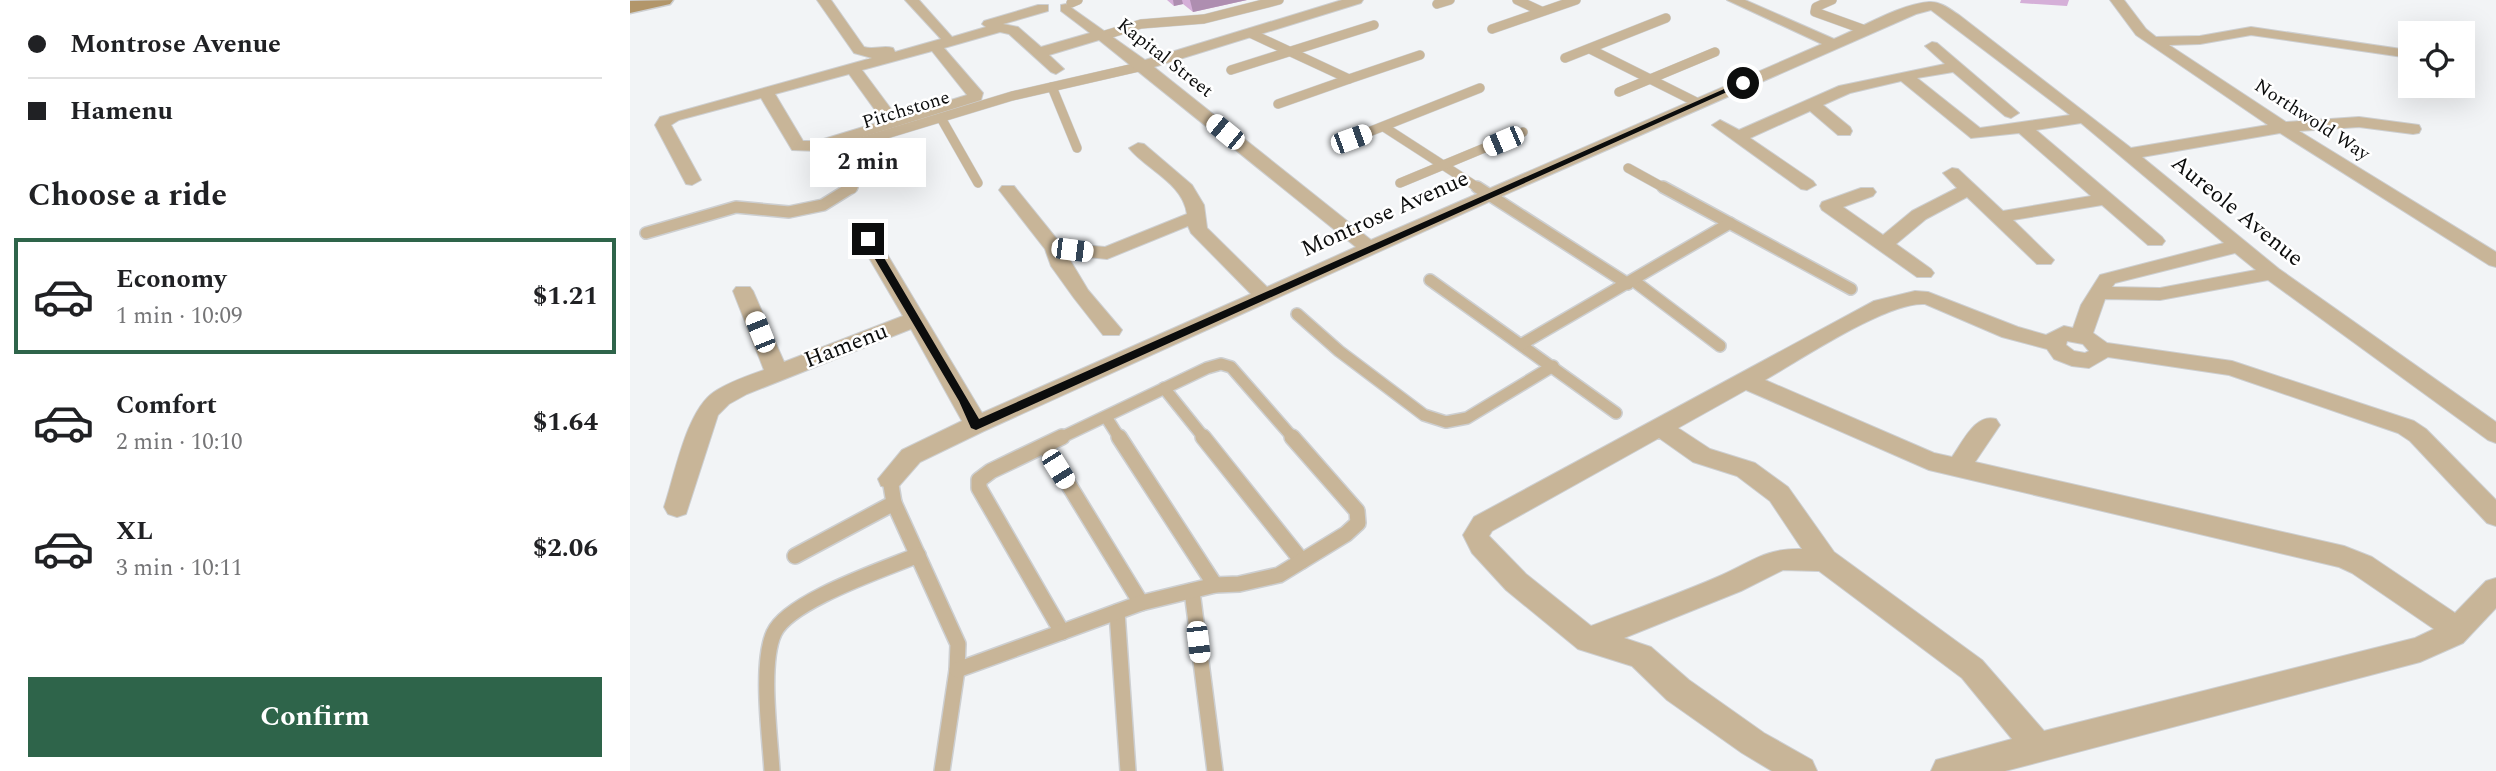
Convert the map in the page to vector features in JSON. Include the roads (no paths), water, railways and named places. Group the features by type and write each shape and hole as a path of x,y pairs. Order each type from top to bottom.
{"main road":[{"path":"630,7 663,0"}],"street":[{"path":"824,0 856,46 864,52 881,53 1009,28 1055,69"},
{"path":"766,92 798,146 802,148 818,146 893,124 975,97 975,93 912,0"},
{"path":"1143,66 1356,0"},
{"path":"1734,0 1833,44"},
{"name":"Northwold Way","path":"2117,0 2141,32 2153,41 2285,129 2496,261"},
{"path":"692,180 664,121 852,68 940,41 1009,15 1062,2"},
{"name":"Kapital Street","path":"1062,2 1369,248"},
{"name":"Montrose Avenue","path":"890,480 911,456 976,425 1369,248 1865,30 1937,5"},
{"name":"Aureole Avenue","path":"1937,5 2084,118 2272,273 2496,434"},
{"path":"2153,41 2200,40 2250,31 2398,52"},
{"path":"1038,53 1101,35"},
{"path":"1932,46 2011,114"},
{"path":"1738,137 1845,89 1956,67"},
{"path":"852,68 893,124"},
{"path":"1905,76 1977,134 2084,118"},
{"path":"1811,103 1844,131"},
{"path":"2129,154 2285,129 2362,122 2413,129"},
{"path":"1720,125 1807,185"},
{"path":"2024,128 2155,241"},
{"path":"1138,148 1186,189 1195,205 1198,229 1264,295"},
{"path":"1952,173 2044,260"},
{"path":"1884,245 1919,215 1968,189"},
{"path":"1008,190 1054,248 1061,266 1111,330"},
{"path":"1867,192 1829,206 1924,273"},
{"path":"1999,217 2105,199"},
{"path":"1054,248 1107,253 1125,248 1197,216"},
{"name":"Hamenu","path":"868,239 976,425"},
{"path":"1801,771 1753,743 1678,690 1641,656 1588,640 1516,582 1481,546 1476,535 1483,524 1871,311 1915,297 1941,302 2010,332 2054,344 2063,355 2080,361 2096,359 2091,342 2091,305 2107,279 2239,246"},
{"path":"2164,263 2194,288"},
{"path":"2100,293 2160,294 2272,273"},
{"name":"Hamenu","path":"743,291 777,373"},
{"name":"Hamenu","path":"677,507 707,411 730,393 916,319"},
{"path":"2091,342 2232,368 2406,427 2418,435 2496,516"},
{"path":"1745,380 1928,461 2344,557 2362,565 2457,629"},
{"path":"1958,468 1988,425"},
{"path":"1662,428 1702,456 1746,469 1779,494 1824,560 1972,668 2038,747"},
{"path":"1588,640 1731,583 1780,559 1824,560"},
{"path":"1947,771 2420,649 2453,634 2496,589"}],"lane":[{"path":"1101,35 1141,24 1204,19 1279,0"},
{"path":"1437,4 1450,0"},
{"path":"1517,0 1541,11"},
{"path":"1492,29 1576,0"},
{"path":"1832,0 1816,7 1815,12 1865,30"},
{"path":"1565,58 1666,18"},
{"path":"1231,70 1374,25"},
{"path":"1250,33 1288,52 1320,63 1349,79"},
{"path":"1590,49 1698,103"},
{"path":"1619,92 1715,52"},
{"path":"1278,104 1420,55"},
{"name":"Pitchstone","path":"646,233 736,207 789,212 823,205 851,190 853,184 845,155 851,146 1052,87 1143,66"},
{"path":"1052,87 1077,148"},
{"path":"1351,139 1480,88"},
{"path":"941,118 978,183"},
{"path":"1384,127 1487,196 1631,283 1720,346"},
{"path":"1400,183 1523,132"},
{"path":"1628,169 1851,289"},
{"path":"1522,344 1730,223"},
{"path":"1430,280 1616,413"},
{"path":"1297,314 1339,351 1424,415 1439,423 1453,423 1467,418 1553,366"},
{"path":"957,670 1062,632 1117,612 1141,603 1215,585 1261,580 1279,575 1346,534 1358,523 1357,512 1231,367 1221,365 1207,368 991,471 979,480 979,488 1062,632"},
{"path":"1164,388 1302,561"},
{"path":"1106,417 1215,585"},
{"path":"1045,446 1141,603"},
{"path":"890,480 894,503 958,644 957,670 942,771"},
{"path":"795,556 894,503"},
{"path":"772,771 769,650 774,630 786,616 810,602 918,555"},
{"path":"1192,591 1215,771"},
{"path":"1117,612 1128,771"}]}
